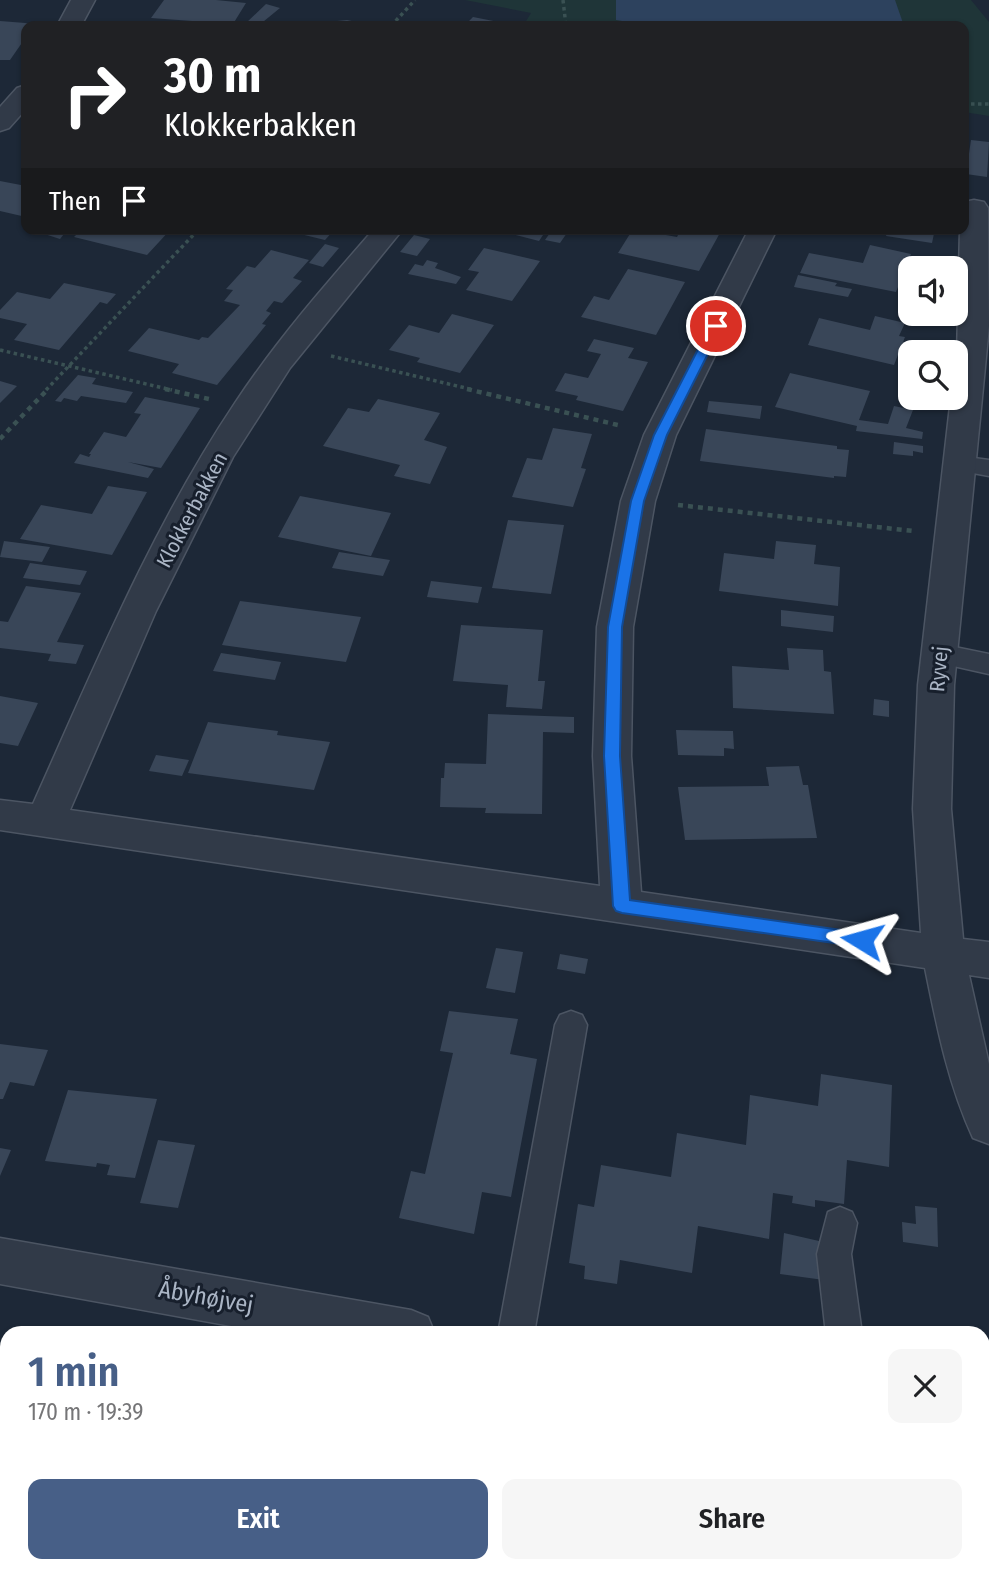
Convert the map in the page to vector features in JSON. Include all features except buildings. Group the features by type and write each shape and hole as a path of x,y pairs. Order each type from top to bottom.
{"street":[{"path":"72,21 83,0"},
{"path":"0,123 21,99"},
{"name":"Ryvej","path":"974,208 974,466 952,536 940,654 932,809 943,951 964,1055 989,1124"},
{"name":"Klokkerbakken","path":"45,822 142,605 247,408 291,346 384,235"},
{"path":"622,906 612,756 615,627 638,501 660,435 760,235"},
{"path":"0,815 943,951 989,960"},
{"name":"Åbyhøjvej","path":"0,1261 366,1326"}],"lane":[{"path":"940,654 989,664"},
{"path":"517,1326 571,1025"},
{"path":"840,1223 834,1254 843,1326"}],"path":[{"path":"396,21 415,0"},
{"path":"563,0 565,21"},
{"path":"969,104 989,104"},
{"path":"0,439 193,235"},
{"path":"291,346 660,435"},
{"path":"0,350 247,408"},
{"path":"638,501 952,536"}],"green space":[{"path":"465,0 971,0 989,22 989,116 969,113 969,21 526,21 531,13"}],"water":[{"path":"616,0 895,0 902,21 622,21 616,20"}],"route":[{"path":"716,326 660,435 638,501 615,627 612,756 622,906 862,940"}]}
